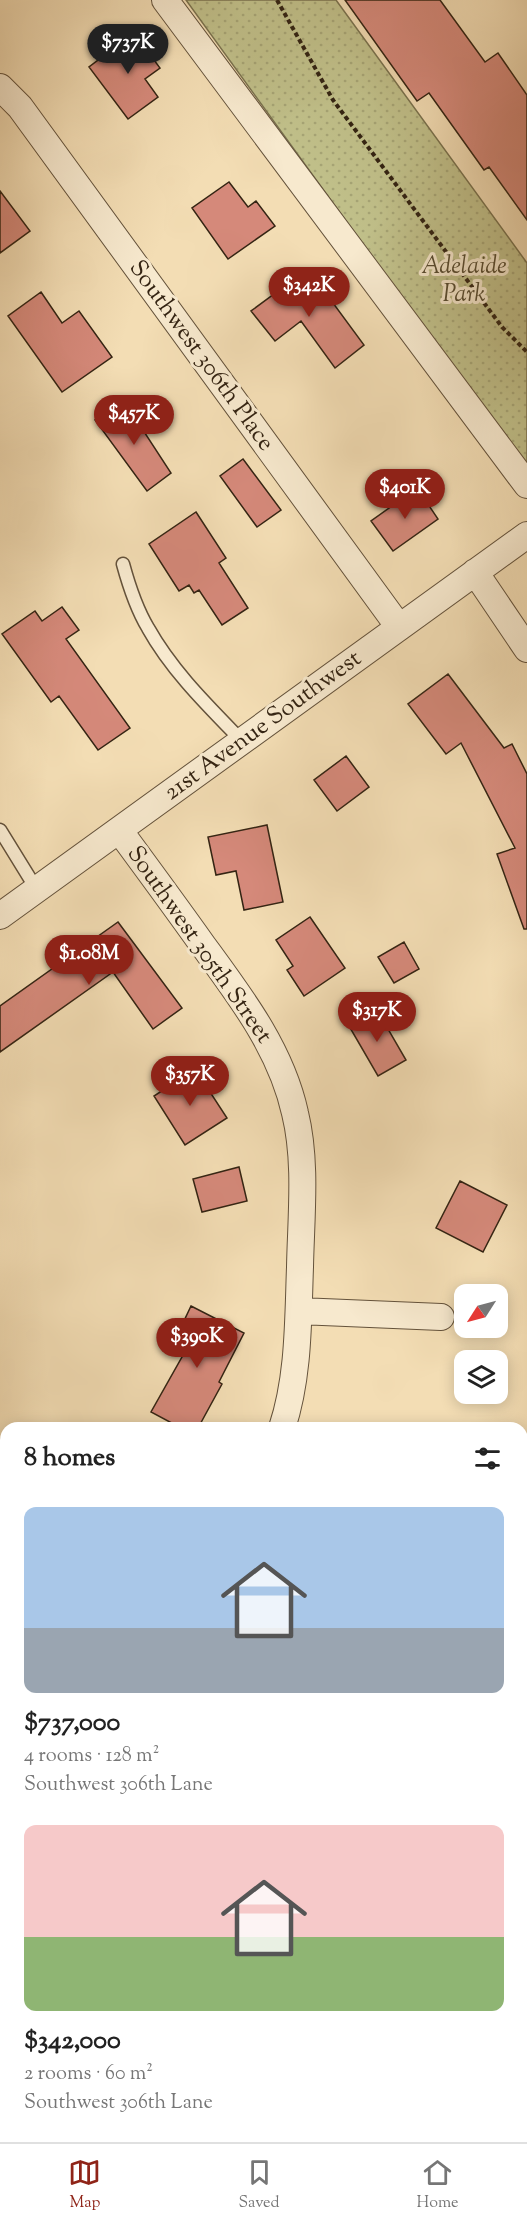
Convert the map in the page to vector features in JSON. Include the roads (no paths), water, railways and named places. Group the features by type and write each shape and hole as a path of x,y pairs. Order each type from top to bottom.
{"street":[{"path":"165,0 527,485"},
{"name":"Southwest 306th Place","path":"0,87 20,107 399,627"},
{"name":"21st Avenue Southwest","path":"0,916 527,535"},
{"path":"475,573 527,649"},
{"name":"Southwest 305th Street","path":"119,830 237,991 268,1040 285,1075 296,1114 301,1152 299,1311 292,1396 284,1422"},
{"path":"299,1311 441,1317"}],"lane":[{"path":"123,564 132,596 148,628 166,656 242,741"},
{"path":"0,830 37,890"}],"park label":[{"name":"Adelaide Park","path":"464,281"}]}
